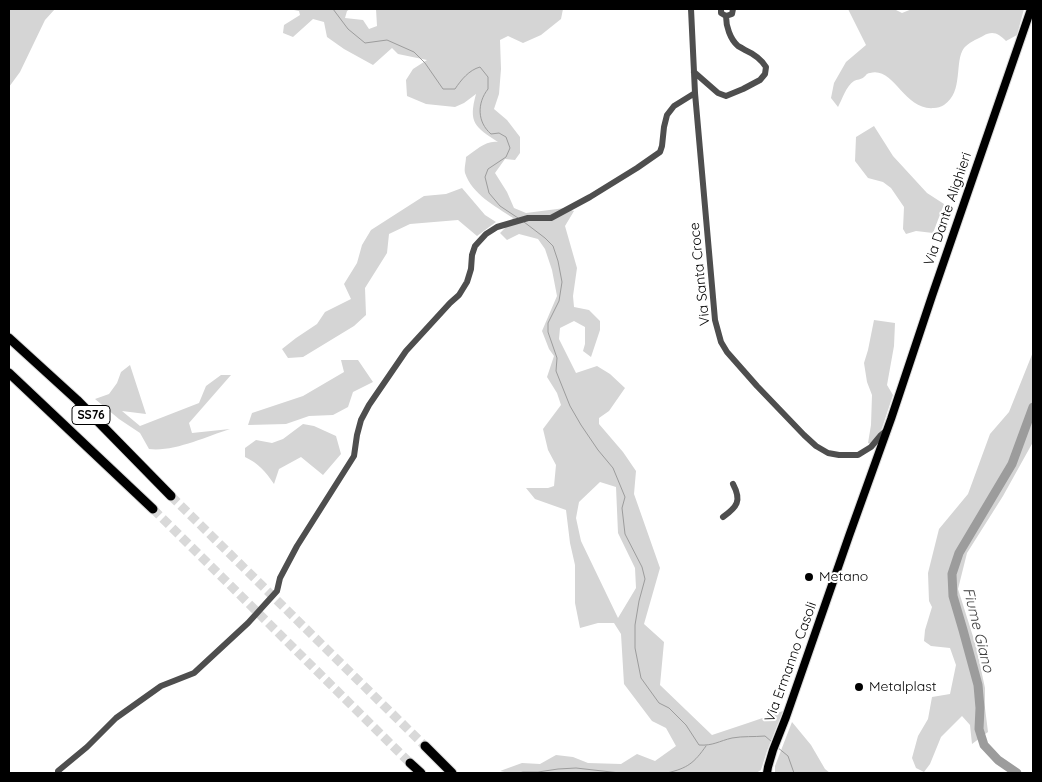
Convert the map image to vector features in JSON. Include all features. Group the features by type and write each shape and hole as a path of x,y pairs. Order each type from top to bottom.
{"highway":[{"name":"SS76","path":"9,338 77,400 170,496"},
{"name":"SS76","path":"9,373 153,509"},
{"path":"426,746 452,773"},
{"path":"410,763 421,773"}],"main road":[{"name":"Via Dante Alighieri","path":"891,419 1031,9"},
{"name":"Via Ermanno Casoli","path":"767,773 776,739 786,717 891,419"}],"street":[{"name":"Via Santa Croce","path":"691,9 695,93 715,320 721,342 727,352 757,386 804,435 816,446 828,453 858,455 871,447 887,429"},
{"path":"721,9 722,15 726,16"},
{"path":"726,16 732,14 733,9"},
{"path":"694,72 718,93 726,96 743,90 760,80 765,74 766,67 763,63 755,55 738,46 731,36 726,23 726,16"},
{"path":"58,773 116,718 161,686 194,673 248,623 277,591 280,578 297,546 354,456 361,420 369,405 406,351 459,295 467,282 475,246 486,234 497,227 528,218 551,218 637,168 660,152 667,115 674,106 695,93"},
{"path":"723,517 734,510 738,498 733,484"}],"shaded area":[{"path":"9,9 55,9 45,20 20,72 9,87"},
{"path":"289,9 350,9 347,11 345,18 363,20 369,29 377,26 376,9 563,9 561,19 541,35 523,43 508,36 500,40 501,69 499,94 494,109 507,120 520,137 520,153 515,160 505,159 495,173 514,208 526,213 565,208 574,211 565,226 577,268 573,296 574,307 589,310 600,321 600,330 591,357 583,351 585,327 574,321 560,328 559,339 576,373 597,366 610,374 625,388 609,411 599,418 599,424 623,452 636,471 634,494 660,568 644,624 664,642 660,685 712,735 783,711 761,770 756,773 509,773 500,771 522,763 540,764 556,755 573,757 588,763 621,764 637,754 655,761 676,746 666,728 652,721 624,684 621,634 614,623 598,623 580,628 575,603 575,565 566,510 535,499 526,488 548,488 554,486 556,465 548,450 543,429 561,405 557,393 547,377 554,356 542,331 557,296 552,270 545,249 538,239 519,234 507,240 500,233 513,218 492,204 468,180 465,173 466,157 485,144 498,142 475,123 473,112 476,94 455,107 426,104 407,96 406,80 413,69 427,60 398,54 392,48 373,65 327,37 324,22 313,19 293,37 283,33 284,25 300,15 299,11","holes":["600,482 616,487 618,533 635,568 636,588 618,618 581,541 576,518 579,502"]},
{"path":"848,9 894,9 902,13 912,9 1024,9 1017,35 1006,41 998,35 990,33 973,41 964,48 959,61 954,92 944,105 934,108 924,107 915,103 886,76 878,73 870,73 851,83 838,107 831,98 834,83 846,62 866,45"},
{"path":"874,126 893,156 927,193 944,204 933,233 916,231 906,234 903,229 904,207 891,188 883,182 868,178 855,161 856,137"},
{"path":"462,188 485,215 496,222 477,236 458,220 410,224 389,234 387,253 365,288 366,315 354,326 303,357 288,358 282,349 317,324 325,312 351,299 344,284 357,263 362,245 371,230 424,196 446,194"},
{"path":"874,320 895,323 894,346 887,385 893,395 876,446 868,443 872,395 867,382 864,363"},
{"path":"1033,352 1033,442 1003,496 967,553 958,589 976,646 985,688 988,732 972,744 970,725 962,716 941,737 930,764 924,772 916,768 912,758 918,736 928,719 932,697 950,694 956,665 950,648 931,646 924,641 925,630 932,607 929,601 928,573 939,529 968,494 990,434 1009,412"},
{"path":"341,360 358,360 373,382 353,392 348,407 333,415 309,416 286,424 248,425 252,413 303,396 344,372"},
{"path":"130,365 146,414 122,411 140,426 199,403 206,386 221,375 231,375 189,423 192,433 230,429 179,446 149,449 140,433 95,399 109,394 117,383 121,372"},
{"path":"303,424 314,426 336,436 341,454 323,475 301,457 279,469 274,484 261,468 245,457 245,448 256,440 272,443 283,439"},
{"path":"792,722 811,745 825,769 830,773 775,773 775,766"}],"waterway":[{"path":"333,9 348,29 365,43 387,40 414,52 425,63 443,89 455,89 469,73 480,67 488,77 488,89 480,106 483,124 491,134 499,133 506,137 510,148 506,157 488,169 485,177 489,193 500,206 518,218"},
{"path":"524,222 553,246 558,261 562,282 559,301 548,323 548,332 557,358 556,371 570,406 598,450 613,468 625,497 622,508 625,534 642,567 645,579 635,625 635,648 641,678 659,703 669,708 686,725 699,745 708,745 732,738 765,736 772,742"},
{"name":"Fiume Giano","path":"1017,773 998,760 984,745 979,729 978,685 953,596 952,574 959,553 1012,464 1033,407"},
{"path":"667,773 690,764 706,746"},
{"path":"777,747 788,756 794,773"},
{"path":"519,773 576,768 620,773"}],"tunnel":[{"path":"171,496 425,746"},
{"path":"153,509 410,763"}],"place":[{"name":"Metano","path":"809,577"},
{"name":"Metalplast","path":"859,687"}]}
